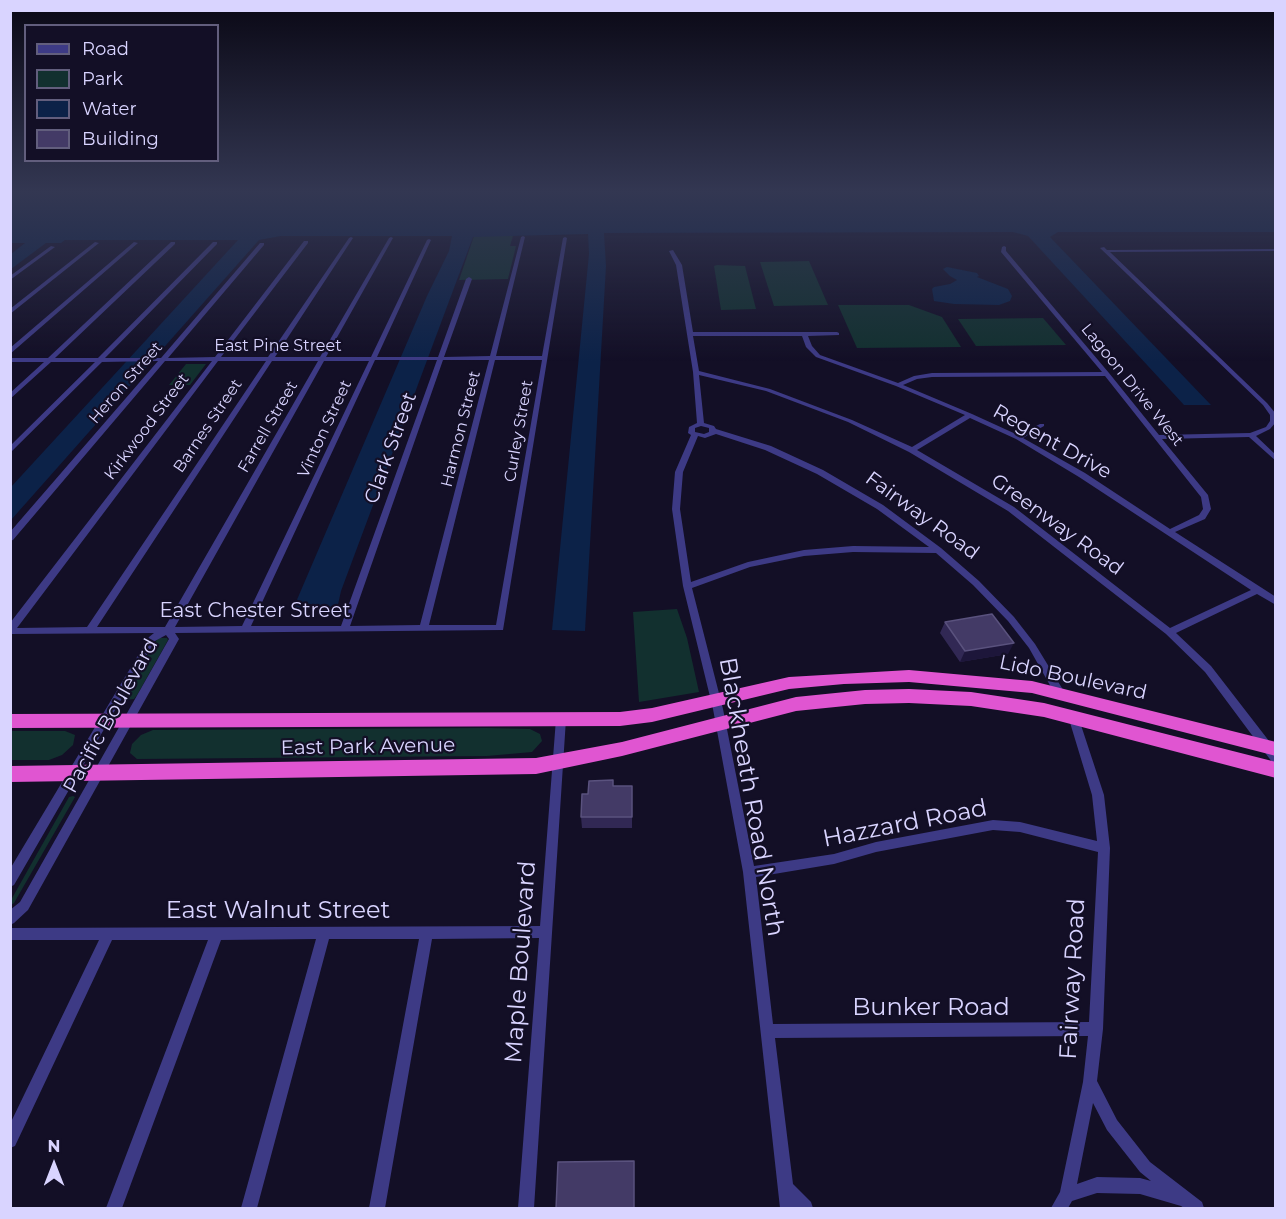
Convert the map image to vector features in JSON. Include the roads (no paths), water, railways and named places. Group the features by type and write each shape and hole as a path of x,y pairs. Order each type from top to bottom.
{"highway":[{"name":"Lido Boulevard","path":"716,699 789,683 874,676 949,678 1003,683 1060,693 1272,752"},
{"name":"Lido Boulevard","path":"721,722 796,704 865,697 971,699 1022,705 1073,716 1275,770"},
{"name":"East Park Avenue","path":"10,721 638,717 716,699"},
{"name":"East Park Avenue","path":"10,774 517,767 559,762 622,749 721,722"}],"street":[{"path":"10,279 53,247"},
{"path":"10,312 92,247"},
{"path":"10,352 131,247"},
{"path":"10,397 169,247"},
{"path":"10,451 211,247"},
{"name":"Heron Street","path":"10,538 160,360 259,247"},
{"name":"Kirkwood Street","path":"10,630 302,247"},
{"name":"Barnes Street","path":"90,630 345,247"},
{"name":"Farrell Street","path":"168,630 386,247"},
{"name":"Vinton Street","path":"245,629 426,247"},
{"name":"Harmon Street","path":"424,628 521,247"},
{"name":"Curley Street","path":"500,628 564,247"},
{"name":"Lagoon Drive West","path":"1004,247 1003,251 1107,374 1200,490 1207,504 1202,517 1169,532"},
{"path":"1156,437 1251,435 1262,431 1271,424 1273,418 1270,410 1106,253 1105,249 1275,249"},
{"name":"Blackheath Road North","path":"671,251 680,265 691,334 696,372 698,429 679,472 676,509 687,586 721,722 749,872 788,1209"},
{"name":"Clark Street","path":"344,628 437,358 469,279"},
{"path":"691,334 837,334"},
{"name":"Regent Drive","path":"804,334 808,346 818,356 898,385 1018,438 1082,475 1275,602"},
{"name":"East Pine Street","path":"10,360 546,358"},
{"name":"Greenway Road","path":"696,372 768,390 850,421 912,450 1011,509 1169,632 1208,669 1272,752"},
{"path":"898,385 916,377 932,375 1107,374"},
{"path":"912,450 970,415"},
{"path":"1018,438 1042,425"},
{"name":"Fairway Road","path":"698,429 710,426 714,431 768,448 820,472 880,507 938,550 976,583 1011,619 1036,653 1060,693"},
{"name":"Fairway Road","path":"698,429 705,436 714,431"},
{"path":"1251,435 1275,459"},
{"path":"687,586 748,566 804,554 853,549 938,550"},
{"path":"1169,632 1256,591"},
{"name":"East Chester Street","path":"10,630 500,628"},
{"name":"Pacific Boulevard","path":"10,881 152,639 168,630 174,639 130,720 24,906 10,919"},
{"name":"Fairway Road","path":"1073,716 1098,795 1104,848 1096,1029 1090,1082 1112,1125 1145,1167 1190,1204"},
{"name":"Maple Boulevard","path":"526,1209 561,719"},
{"name":"Hazzard Road","path":"749,872 834,860 886,845 993,825 1020,826 1104,848"},
{"path":"377,1209 427,932"},
{"name":"East Walnut Street","path":"10,934 545,932"},
{"path":"114,1209 217,933"},
{"path":"249,1209 324,933"},
{"path":"10,1141 108,934"},
{"name":"Bunker Road","path":"767,1031 1096,1029"},
{"path":"1063,1202 1090,1082"},
{"path":"1063,1202 1097,1185 1140,1185 1190,1204"},
{"path":"785,1187 805,1209"}],"water":[{"path":"20,247 41,247 11,269 11,254"},
{"path":"232,247 253,247 11,520 11,487"},
{"path":"450,247 469,247 341,591 337,609 293,609 427,296"},
{"path":"589,247 605,247 606,266 585,631 552,630"},
{"path":"1038,247 1059,247 1211,405 1184,405"},
{"path":"947,267 977,273 979,276 977,277 1008,289 1012,296 1010,301 999,305 934,301 932,289 934,287 957,280 943,269"}]}
